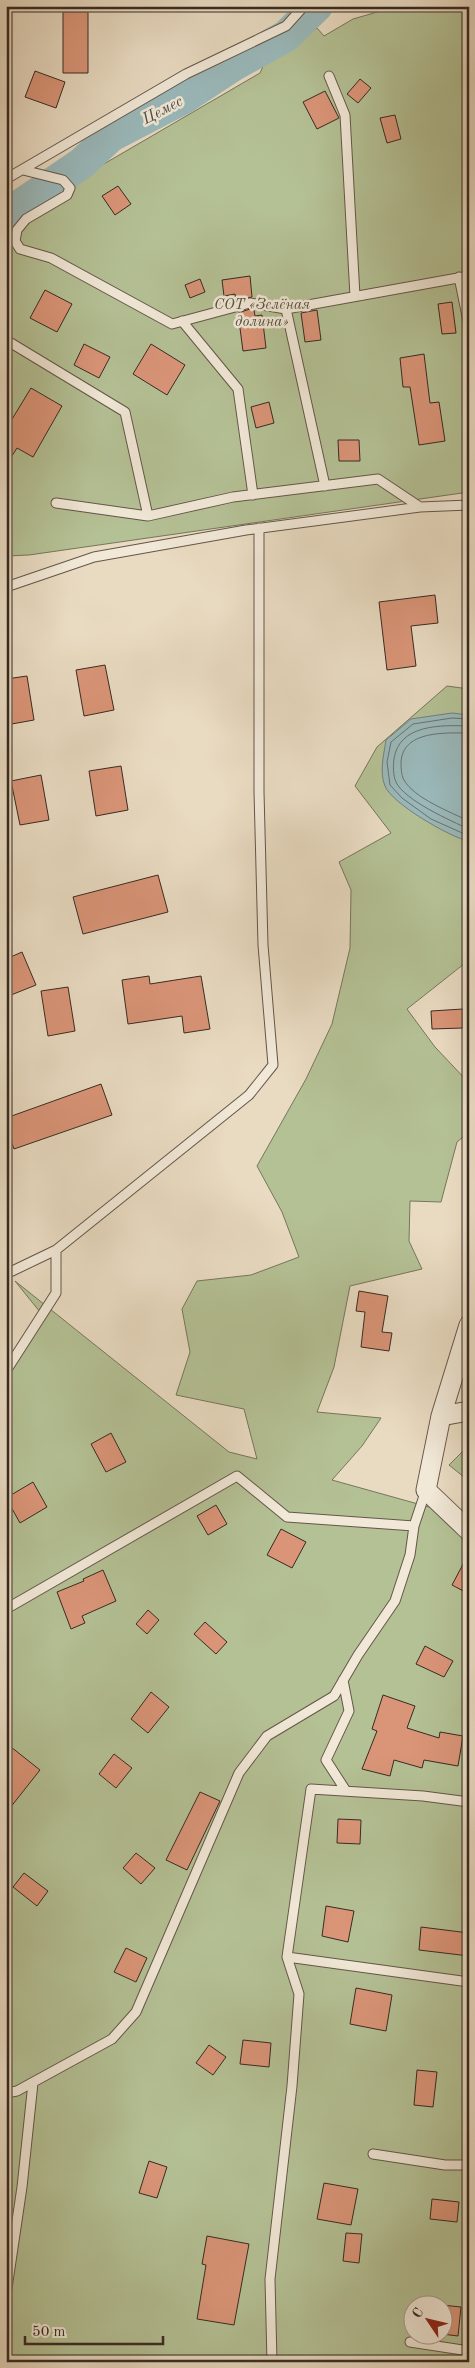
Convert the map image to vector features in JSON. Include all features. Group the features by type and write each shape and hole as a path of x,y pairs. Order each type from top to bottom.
{"street":[{"path":"469,1325 441,1416 426,1490 469,1531"},
{"path":"441,1416 469,1412"}],"lane":[{"path":"6,179 186,74 286,26 304,6"},
{"path":"329,76 345,115 355,296"},
{"path":"23,170 63,180 70,188 67,194 26,219 17,230 16,241 20,249 51,258 172,324 250,303 286,309 469,276"},
{"path":"459,277 469,326"},
{"path":"286,309 324,486"},
{"path":"182,321 238,389 253,495"},
{"path":"6,340 125,412 148,516"},
{"path":"56,503 148,516 253,495 378,479 420,507"},
{"path":"6,587 94,557 259,528 420,507 469,504"},
{"path":"6,1274 56,1250 249,1095 273,1065 264,946 259,792 259,528"},
{"path":"6,1371 56,1293 56,1250"},
{"path":"6,1609 237,1476 287,1517 414,1526"},
{"path":"6,2093 17,2091 33,2083 112,2039 136,2012 239,1773 267,1736 334,1696 395,1601 410,1555 414,1526 426,1490"},
{"path":"344,1680 349,1711 326,1760 346,1791"},
{"path":"272,2362 270,2279 292,2086 299,1994 287,1958 311,1789 424,1796 469,1802"},
{"path":"287,1958 469,1982"},
{"path":"6,2295 22,2187 33,2083"},
{"path":"373,2154 445,2165 469,2165"},
{"path":"436,2346 469,2351"}],"green space":[{"name":"СОТ «Зелёная долина»","path":"398,6 453,6 469,9 469,492 29,555 6,556 6,221 260,73 266,60 317,28 324,36 353,19"},
{"path":"447,686 469,689 469,960 407,1009 435,1047 469,1083 469,1132 457,1142 441,1202 410,1201 409,1241 422,1269 350,1286 334,1367 317,1412 381,1418 362,1446 332,1480 454,1514 469,1525 469,2362 6,2362 6,1363 40,1312 15,1281 229,1452 257,1459 244,1409 176,1395 190,1352 182,1309 197,1281 251,1275 299,1257 282,1212 257,1166 306,1079 332,1024 350,948 351,890 339,862 391,833 355,786 377,747"},
{"path":"469,1445 469,1481 449,1465"}],"water":[{"path":"452,713 469,715 469,841 449,834 409,810 390,793 385,786 382,775 386,740 411,719"}],"building":[{"path":"63,12 88,12 88,73 63,73"},
{"path":"35,71 65,82 56,108 25,97"},
{"path":"360,79 371,88 358,103 347,94"},
{"path":"325,91 339,118 317,129 303,102"},
{"path":"395,115 401,139 387,143 380,118"},
{"path":"118,186 131,204 115,215 102,196"},
{"path":"250,276 252,297 236,300 235,294 224,296 222,280"},
{"path":"200,279 205,292 190,298 185,285"},
{"path":"45,290 72,304 57,332 30,318"},
{"path":"452,302 456,333 442,334 438,304"},
{"path":"250,309 254,310 255,316 262,315 266,348 243,351 238,313"},
{"path":"317,310 321,340 305,342 301,313"},
{"path":"84,344 110,357 99,378 74,365"},
{"path":"151,344 185,365 167,395 133,374"},
{"path":"424,354 430,403 439,402 445,441 419,445 410,387 403,387 400,358"},
{"path":"31,388 62,406 33,457 17,448 6,465 6,429"},
{"path":"269,402 274,423 256,428 251,407"},
{"path":"338,440 359,440 360,461 339,461"},
{"path":"435,595 438,623 411,626 416,666 387,670 379,602"},
{"path":"105,665 114,710 84,716 76,670"},
{"path":"27,676 34,720 6,725 6,679"},
{"path":"121,766 128,810 96,816 89,771"},
{"path":"41,775 49,820 20,825 11,781"},
{"path":"158,875 168,912 83,934 73,897"},
{"path":"22,952 36,985 6,997 6,959"},
{"path":"149,976 150,984 201,976 210,1029 184,1033 182,1016 128,1024 122,980"},
{"path":"68,987 75,1031 48,1036 41,991"},
{"path":"463,1009 463,1028 432,1029 431,1011"},
{"path":"101,1084 112,1115 14,1149 6,1127 6,1118"},
{"path":"359,1291 388,1296 382,1332 392,1333 389,1351 361,1347 365,1312 356,1311"},
{"path":"111,1433 126,1462 106,1472 91,1444"},
{"path":"33,1482 47,1507 20,1523 6,1498"},
{"path":"216,1505 227,1524 208,1535 197,1516"},
{"path":"281,1529 306,1542 292,1568 267,1555"},
{"path":"469,1553 469,1594 452,1585"},
{"path":"103,1570 116,1601 82,1616 85,1623 71,1629 57,1592 84,1581 83,1579"},
{"path":"148,1610 159,1620 147,1634 136,1624"},
{"path":"205,1622 227,1642 216,1654 194,1634"},
{"path":"425,1646 453,1661 444,1677 416,1664"},
{"path":"151,1692 169,1707 148,1733 131,1719"},
{"path":"383,1695 415,1706 407,1728 439,1738 440,1732 463,1736 458,1766 424,1760 422,1768 394,1760 390,1776 362,1769 377,1731 372,1729"},
{"path":"6,1743 40,1770 6,1813"},
{"path":"114,1754 132,1768 116,1788 99,1774"},
{"path":"200,1792 220,1801 187,1870 166,1860"},
{"path":"338,1819 361,1820 360,1844 337,1843"},
{"path":"136,1853 155,1868 141,1884 123,1868"},
{"path":"24,1873 48,1891 37,1906 13,1887"},
{"path":"326,1906 354,1911 348,1942 322,1936"},
{"path":"421,1927 469,1933 469,1956 419,1950"},
{"path":"126,1948 147,1958 136,1982 114,1972"},
{"path":"356,1988 392,1995 386,2031 350,2024"},
{"path":"243,2040 271,2043 269,2067 240,2064"},
{"path":"209,2045 226,2057 213,2075 196,2063"},
{"path":"417,2070 437,2072 433,2107 414,2105"},
{"path":"149,2161 167,2167 157,2198 139,2193"},
{"path":"324,2183 358,2189 351,2225 317,2219"},
{"path":"432,2199 459,2202 457,2222 430,2219"},
{"path":"346,2233 362,2234 359,2263 343,2261"},
{"path":"207,2236 249,2244 234,2325 197,2319 206,2265 202,2264"},
{"path":"452,2306 461,2307 458,2336 452,2335"}],"waterway":[{"name":"Цемес","path":"6,212 13,210 82,163 111,136 184,98 234,65 286,36 317,6"}]}
